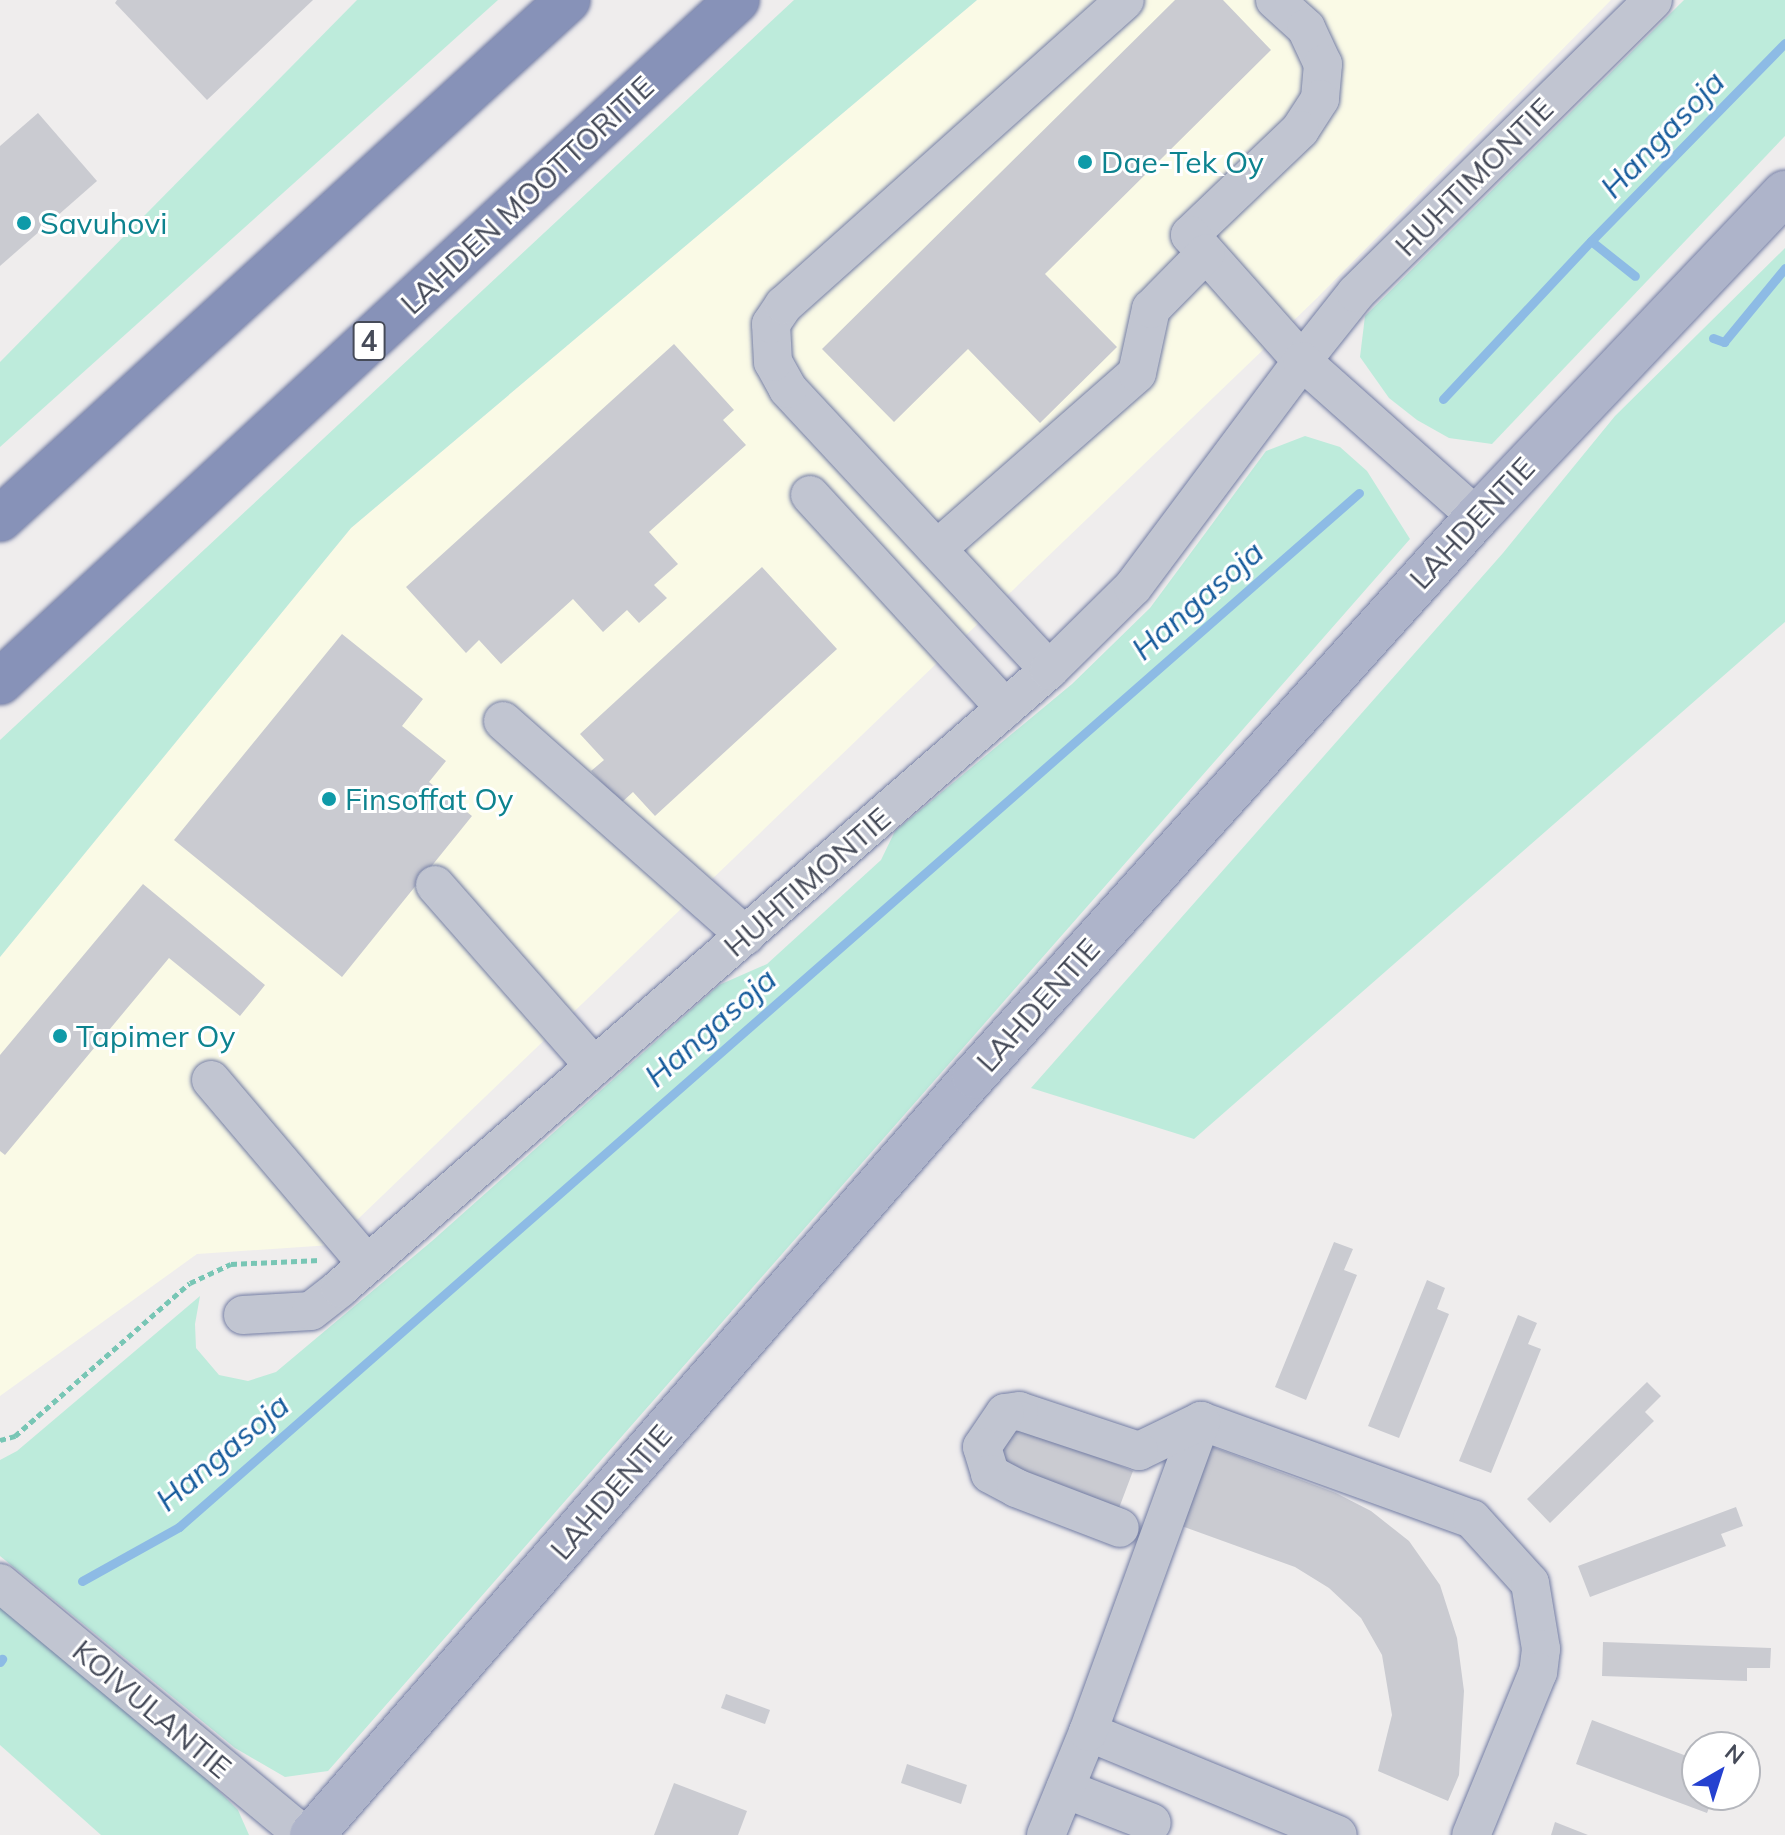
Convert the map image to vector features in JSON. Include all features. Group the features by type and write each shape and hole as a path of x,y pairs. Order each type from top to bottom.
{"highway":[{"path":"0,519 568,0"},
{"name":"LAHDEN MOOTTORITIE","path":"0,682 737,0"}],"main road":[{"name":"LAHDENTIE","path":"312,1835 974,1076 1477,517 1785,193"}],"street":[{"path":"1049,670 788,389 773,362 771,324 784,305 1125,0"},
{"path":"1275,0 1306,28 1323,64 1320,99 1300,130 1190,235 1302,361 1477,517"},
{"name":"HUHTIMONTIE","path":"243,1315 311,1311 358,1253 594,1066 1049,670 1133,587 1356,293 1653,0"},
{"path":"937,549 1137,373 1151,309 1206,253"},
{"path":"810,495 1005,708"},
{"path":"503,721 746,936"},
{"path":"435,885 594,1066"},
{"path":"211,1080 358,1253"},
{"path":"1120,1528 1016,1488 990,1474 982,1447 1005,1413 1019,1411 1139,1451 1201,1421 1472,1519 1530,1583 1541,1649 1538,1672 1471,1835"},
{"path":"1046,1835 1088,1732 1201,1421"},
{"name":"KOIVULANTIE","path":"0,1583 304,1835"},
{"path":"1088,1732 1338,1835"},
{"path":"1065,1789 1152,1823"}],"path":[{"path":"0,1440 15,1436 190,1283 231,1264 321,1260 358,1253"}],"shaded area":[{"path":"977,0 1611,0 1317,298 331,1245 197,1254 0,1396 0,957 351,528"}],"green space":[{"path":"357,0 498,0 0,447 0,362"},
{"path":"794,0 977,0 351,528 0,957 0,740"},
{"path":"1684,0 1785,0 1785,136 1492,444 1449,438 1417,420 1389,398 1360,357 1365,316"},
{"path":"1785,248 1785,622 1194,1139 1031,1088 1503,553 1615,416"},
{"path":"1305,436 1340,447 1367,471 1410,539 328,1771 285,1777 235,1748 0,1556 0,1460 17,1451 200,1296 195,1324 196,1348 219,1375 248,1381 276,1372 432,1241 719,985 767,964 881,860 895,831 1072,684 1150,608 1266,451"},
{"path":"0,1600 211,1783 238,1810 249,1835 101,1835 0,1745"}],"building":[{"path":"117,0 313,0 207,100 115,3"},
{"name":"Dae-Tek Oy","path":"1175,0 1223,0 1271,50 1045,274 1117,347 1040,423 968,349 894,422 822,349"},
{"name":"Savuhovi","path":"38,113 97,181 0,266 0,146"},
{"path":"674,344 734,410 723,420 746,445 649,532 678,564 654,585 667,598 639,623 627,610 603,632 573,599 501,664 479,640 466,653 406,587"},
{"path":"762,567 837,649 655,816 633,792 621,803 591,771 604,760 580,734"},
{"name":"Finsoffat Oy","path":"342,634 423,699 402,726 446,761 429,782 472,816 342,977 174,840"},
{"name":"Tapimer Oy","path":"143,884 265,985 240,1016 169,958 5,1155 0,1151 0,1055"},
{"path":"1334,1242 1353,1249 1344,1270 1357,1275 1306,1400 1275,1387"},
{"path":"1427,1280 1445,1288 1437,1309 1449,1314 1399,1438 1368,1426"},
{"path":"1518,1315 1537,1323 1528,1344 1541,1349 1491,1473 1459,1461"},
{"path":"1647,1382 1661,1396 1645,1412 1654,1421 1550,1523 1527,1499"},
{"path":"1010,1424 1110,1458 1109,1461 1133,1471 1116,1516 993,1470"},
{"path":"1208,1445 1336,1493 1371,1511 1409,1541 1440,1585 1457,1638 1464,1691 1459,1775 1448,1801 1378,1771 1392,1715 1382,1655 1361,1618 1329,1588 1295,1567 1176,1524"},
{"path":"1736,1507 1743,1526 1721,1534 1726,1546 1590,1597 1578,1566"},
{"path":"1603,1642 1771,1648 1770,1668 1747,1668 1747,1681 1602,1676"},
{"path":"726,1694 770,1710 765,1724 721,1708"},
{"path":"1592,1720 1681,1754 1681,1803 1576,1764"},
{"path":"907,1764 967,1785 961,1804 901,1783"},
{"path":"674,1783 747,1811 738,1835 654,1835"},
{"path":"1555,1822 1588,1835 1551,1835"}],"waterway":[{"name":"Hangasoja","path":"1443,399 1591,241 1785,43"},
{"path":"1591,241 1635,276"},
{"path":"1713,338 1724,342 1785,268"},
{"name":"Hangasoja","path":"82,1581 179,1527 1359,493"}],"place":[{"name":"Dae-Tek Oy","path":"1085,162"},
{"name":"Savuhovi","path":"24,223"},
{"name":"Finsoffat Oy","path":"329,799"},
{"name":"Tapimer Oy","path":"60,1036"}]}
